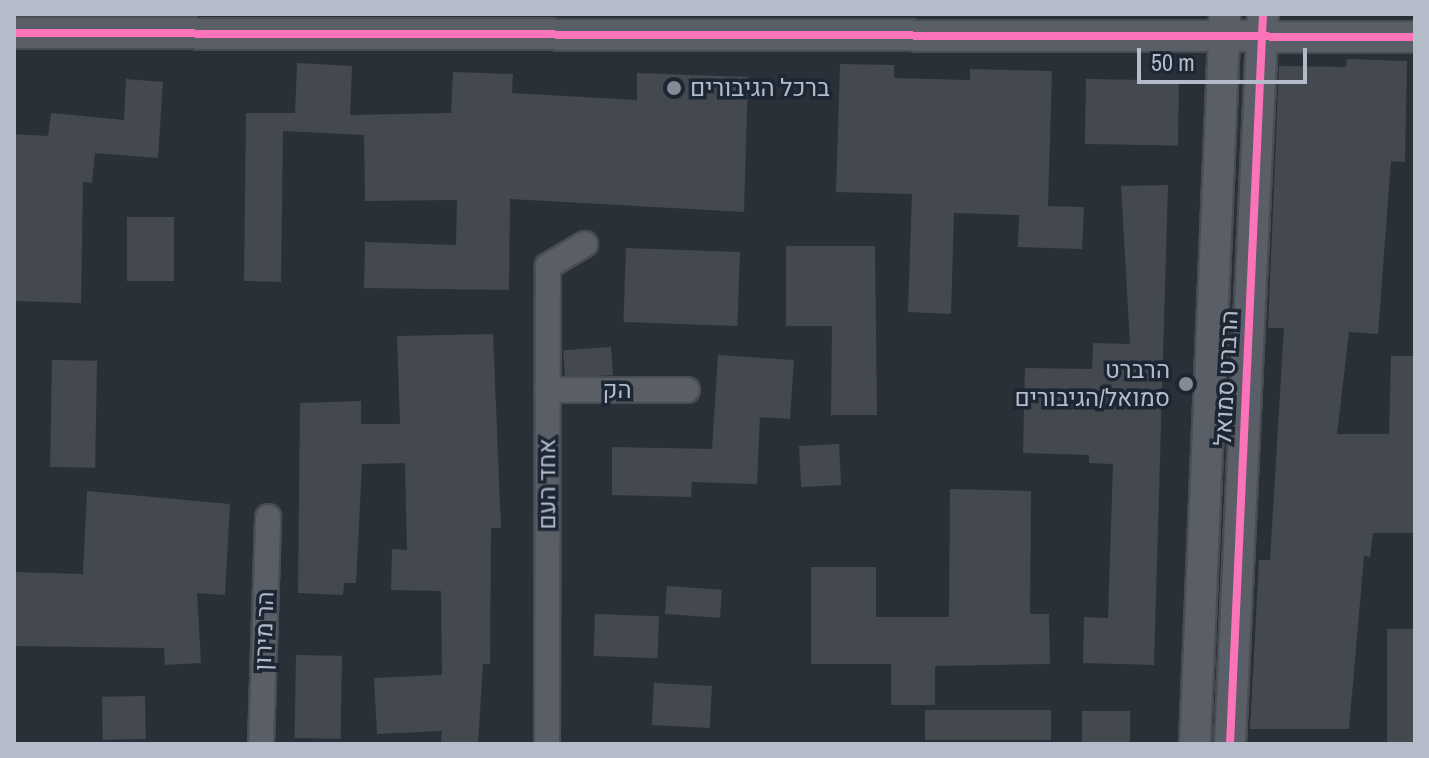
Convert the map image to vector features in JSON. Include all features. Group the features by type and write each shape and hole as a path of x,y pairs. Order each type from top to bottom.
{"street":[{"path":"14,33 574,21 1262,25 1415,37"},
{"name":"הרברט סמואל","path":"1195,744 1225,25"},
{"name":"הרברט סמואל","path":"1230,744 1262,25"},
{"name":"אחד העם","path":"547,744 548,266 585,244"},
{"name":"הק","path":"547,390 687,390"},
{"name":"הר מירון","path":"261,744 268,517"}],"building":[{"path":"1347,59 1407,61 1405,162 1391,161 1378,334 1349,332 1337,434 1389,434 1391,356 1415,356 1415,533 1373,533 1370,557 1364,556 1349,729 1250,729 1259,560 1270,560 1284,328 1268,328 1279,66 1346,67"},
{"path":"297,63 352,66 350,115 451,113 453,72 513,74 512,93 637,100 637,73 748,77 744,212 510,199 509,290 364,288 365,242 456,245 457,200 365,201 364,135 283,131 281,282 244,281 246,113 295,113"},
{"path":"840,64 894,65 894,78 970,80 970,69 1052,71 1048,206 1084,207 1082,249 1018,247 1019,215 954,213 951,314 908,312 912,194 836,192"},
{"path":"126,79 163,82 158,158 95,153 92,183 83,182 81,303 14,301 14,134 48,136 51,113 124,120"},
{"path":"1086,79 1179,81 1178,146 1085,144"},
{"path":"1168,185 1154,665 1083,663 1084,617 1108,618 1113,464 1089,463 1089,455 1023,453 1025,368 1092,369 1093,343 1130,344 1121,186"},
{"path":"127,217 174,217 174,281 127,281"},
{"path":"786,246 875,246 877,415 831,415 832,326 786,326"},
{"path":"626,248 740,252 737,326 623,322"},
{"path":"493,334 501,528 491,528 490,664 483,664 478,744 441,742 442,731 377,734 374,678 442,675 441,591 391,590 392,549 407,550 405,463 362,464 356,583 344,583 343,595 298,593 300,403 361,401 361,424 400,424 397,336"},
{"path":"611,347 613,375 565,378 563,350"},
{"path":"718,355 794,360 790,419 760,417 757,484 692,482 691,497 612,495 612,447 712,449"},
{"path":"52,360 97,361 95,468 50,467"},
{"path":"839,444 841,485 801,487 799,446"},
{"path":"950,489 1031,491 1030,614 1049,614 1050,664 935,666 935,705 891,705 891,664 811,664 811,567 876,567 876,617 949,617"},
{"path":"87,491 230,504 225,595 197,593 201,663 165,665 164,648 14,646 14,572 83,574"},
{"path":"667,586 722,590 720,618 665,614"},
{"path":"595,614 659,616 657,658 594,656"},
{"path":"1387,629 1415,629 1415,744 1387,744"},
{"path":"296,655 342,656 341,739 295,738"},
{"path":"654,683 712,686 710,728 652,725"},
{"path":"145,696 146,739 103,740 102,697"},
{"path":"925,710 1051,710 1051,740 925,740"},
{"path":"1082,711 1130,711 1130,744 1082,744"}],"cycle path":[{"path":"1230,744 1263,14"},
{"path":"14,33 1415,37"}],"place":[{"name":"ברכל הגיבורים","path":"674,88"},
{"name":"הרברט סמואל/הגיבורים","path":"1186,384"}]}
